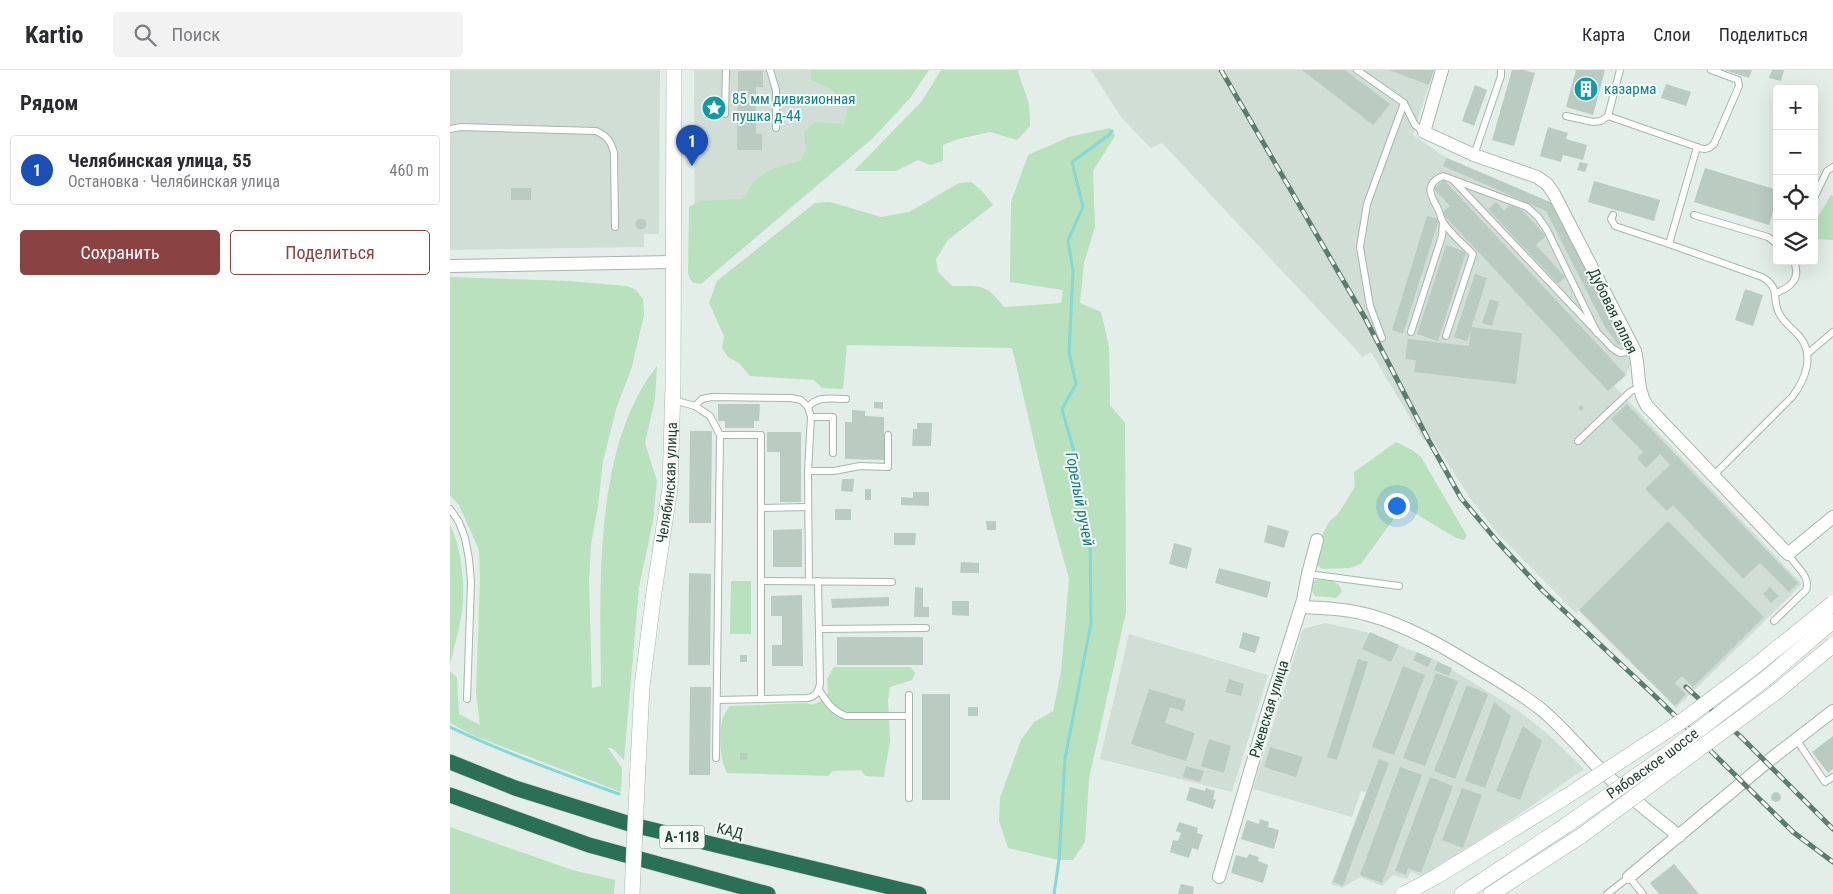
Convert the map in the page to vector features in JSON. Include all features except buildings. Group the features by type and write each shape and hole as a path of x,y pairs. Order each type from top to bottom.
{"highway":[{"name":"КАД","path":"450,762 515,788 633,825 919,894"},
{"name":"А-118","path":"450,794 590,845 768,894"}],"main road":[{"name":"Челябинская улица","path":"632,894 642,686 670,488 673,400 674,70"},
{"path":"1404,894 1438,876 1564,798 1685,719 1833,604"},
{"name":"Рябовское шоссе","path":"1462,894 1568,824 1666,755 1764,680 1833,621"},
{"name":"Рябовское шоссе","path":"1491,894 1581,836 1658,780 1775,692 1833,645"}],"street":[{"path":"1424,132 1442,70"},
{"name":"Дубовая аллея","path":"1424,132 1474,155 1537,177 1547,184 1554,194 1635,351 1639,365 1641,398 1788,554"},
{"path":"450,266 674,262"},
{"path":"1788,554 1833,517"},
{"name":"Ржевская улица","path":"1219,877 1301,606 1317,540"},
{"path":"1301,606 1340,609 1362,614 1407,629 1455,654 1514,690 1542,710 1563,729 1596,765 1639,804 1679,836"},
{"path":"1628,877 1796,739 1833,711"}],"lane":[{"path":"725,114 726,70"},
{"path":"770,70 776,90 776,128"},
{"path":"1357,70 1404,102 1415,125 1424,132"},
{"path":"1474,155 1501,76 1501,70"},
{"path":"1566,116 1593,122 1601,121 1608,116 1620,70"},
{"path":"1608,116 1704,150 1709,149 1714,144 1739,86 1738,80 1711,70"},
{"path":"1382,338 1370,306 1360,247 1367,204 1404,102"},
{"path":"450,129 470,127 596,132 605,135 611,141 614,153 614,228"},
{"path":"1669,244 1696,147"},
{"path":"1818,190 1827,171 1833,167"},
{"path":"1411,332 1442,236 1443,223 1438,209 1431,199 1430,188 1436,179 1443,176 1526,207 1538,217 1547,230 1597,333"},
{"path":"1451,178 1612,348 1620,353 1635,351"},
{"path":"1613,215 1612,224 1615,226 1770,281 1776,293 1778,313 1800,337 1805,346 1807,354 1805,376 1800,386 1792,397 1714,476"},
{"path":"1694,215 1768,237 1773,241"},
{"path":"1443,223 1473,254 1446,336"},
{"path":"1776,293 1789,288 1794,282 1795,265"},
{"path":"1807,354 1833,332"},
{"path":"1578,441 1630,392 1639,386"},
{"path":"695,406 702,399 712,397 791,398 801,400 808,407 811,417 808,472 809,581"},
{"path":"808,407 813,401 820,398 846,399"},
{"path":"673,400 695,406 710,416 720,435 716,758"},
{"path":"811,417 833,417 833,453"},
{"path":"720,435 760,435 761,699"},
{"path":"808,472 834,472 860,466 888,467 888,435"},
{"path":"761,508 808,507"},
{"path":"450,509 459,522 465,538 469,559 471,582 467,699"},
{"path":"1774,621 1806,590 1808,584 1806,577 1788,554"},
{"path":"1308,574 1399,586"},
{"path":"762,581 892,582"},
{"path":"717,700 808,698 814,696 819,690 820,684 818,581"},
{"path":"819,629 926,628"},
{"path":"819,690 830,707 837,713 846,716 909,716"},
{"path":"909,695 909,798"},
{"path":"1796,739 1824,782 1833,777"},
{"path":"1607,894 1628,877 1643,894"}],"shaded area":[{"path":"450,70 660,70 659,234 644,234 644,247 450,250"},
{"path":"694,70 902,70 863,122 695,257"},
{"path":"1091,70 1434,70 1413,135 1447,158 1552,203 1625,341 1631,364 1626,375 1614,386 1802,584 1676,708 1579,611 1576,613 1499,535 1470,498 1431,437 1424,441 1371,352 1363,357 1162,143 1151,148 1121,117"},
{"path":"1325,623 1366,632 1438,661 1519,711 1549,735 1584,769 1523,812 1423,877 1411,872 1407,879 1393,875 1382,886 1360,877 1342,888 1331,884 1366,792 1361,791 1352,817 1253,789 1303,629"},
{"path":"1129,634 1268,675 1232,792 1100,759"}],"green space":[{"path":"811,70 929,70 911,97 873,138 701,284 693,282 688,272 689,207 700,201 741,199 747,194 753,183 763,174 781,166 801,161 806,151 804,132 815,122 844,124 848,107 830,88 811,80"},
{"path":"941,70 1019,70 1018,72 1029,104 1030,126 1017,140 990,132 958,139 943,145 943,161 930,165 918,160 896,171 854,171 922,101"},
{"path":"1110,128 1115,136 1093,171 1095,227 1084,263 1080,303 1101,312 1109,347 1110,405 1125,423 1126,612 1089,779 1085,842 1073,860 1059,860 1008,848 999,821 1000,798 1021,740 1034,722 1053,711 1061,672 1069,579 1050,509 1012,348 847,345 843,389 822,388 814,380 750,376 739,363 728,357 722,348 724,336 709,303 717,281 815,203 830,202 881,217 909,212 959,183 971,182 983,192 993,205 948,240 936,259 938,272 952,286 976,286 987,290 1004,307 1061,303 1063,290 1010,282 1011,202 1028,155 1069,137"},
{"path":"1831,195 1833,196 1833,240 1818,239 1818,217"},
{"path":"450,277 567,281 627,286 636,290 643,299 644,315 632,367 616,409 603,461 591,544 589,582 592,688 601,686 601,563 611,477 621,436 636,399 657,366 655,399 645,443 657,481 653,521 639,587 624,760 612,748 608,748 622,768 621,792 472,735 450,723 450,671 457,677 459,714 480,725 476,692 480,580 479,550 459,505 450,495"},
{"path":"1396,442 1421,457 1467,536 1464,540 1456,538 1403,506 1361,564 1350,568 1322,569 1316,564 1321,537 1329,522 1338,514 1355,487 1354,472"},
{"path":"450,525 460,555 463,602 450,665"},
{"path":"1316,580 1336,583 1342,592 1336,598 1315,596 1311,589 1312,582"},
{"path":"731,581 751,581 751,634 730,634"},
{"path":"834,667 911,667 915,673 912,680 890,687 888,700 890,741 884,777 865,776 861,770 833,771 828,776 727,773 722,755 721,734 723,719 729,706 807,703 812,705 821,701 828,693 827,679"},
{"path":"450,827 572,870 615,880 614,894 450,894"}],"waterway":[{"name":"Горелый ручей","path":"1054,894 1059,860 1065,759 1091,623 1090,536 1074,452 1062,409 1076,384 1069,352 1073,271 1068,240 1083,207 1072,162 1112,131"},
{"path":"450,727 534,763 619,794"}],"railway":[{"path":"1221,70 1365,318 1461,498 1543,591 1657,698 1793,832 1833,862"},
{"path":"1686,687 1741,737 1833,829"}],"place":[{"name":"казарма","path":"1586,89"},
{"name":"85 мм дивизионная пушка д-44","path":"714,108"},
{"name":"Челябинская улица, 55","path":"692,166"}]}
